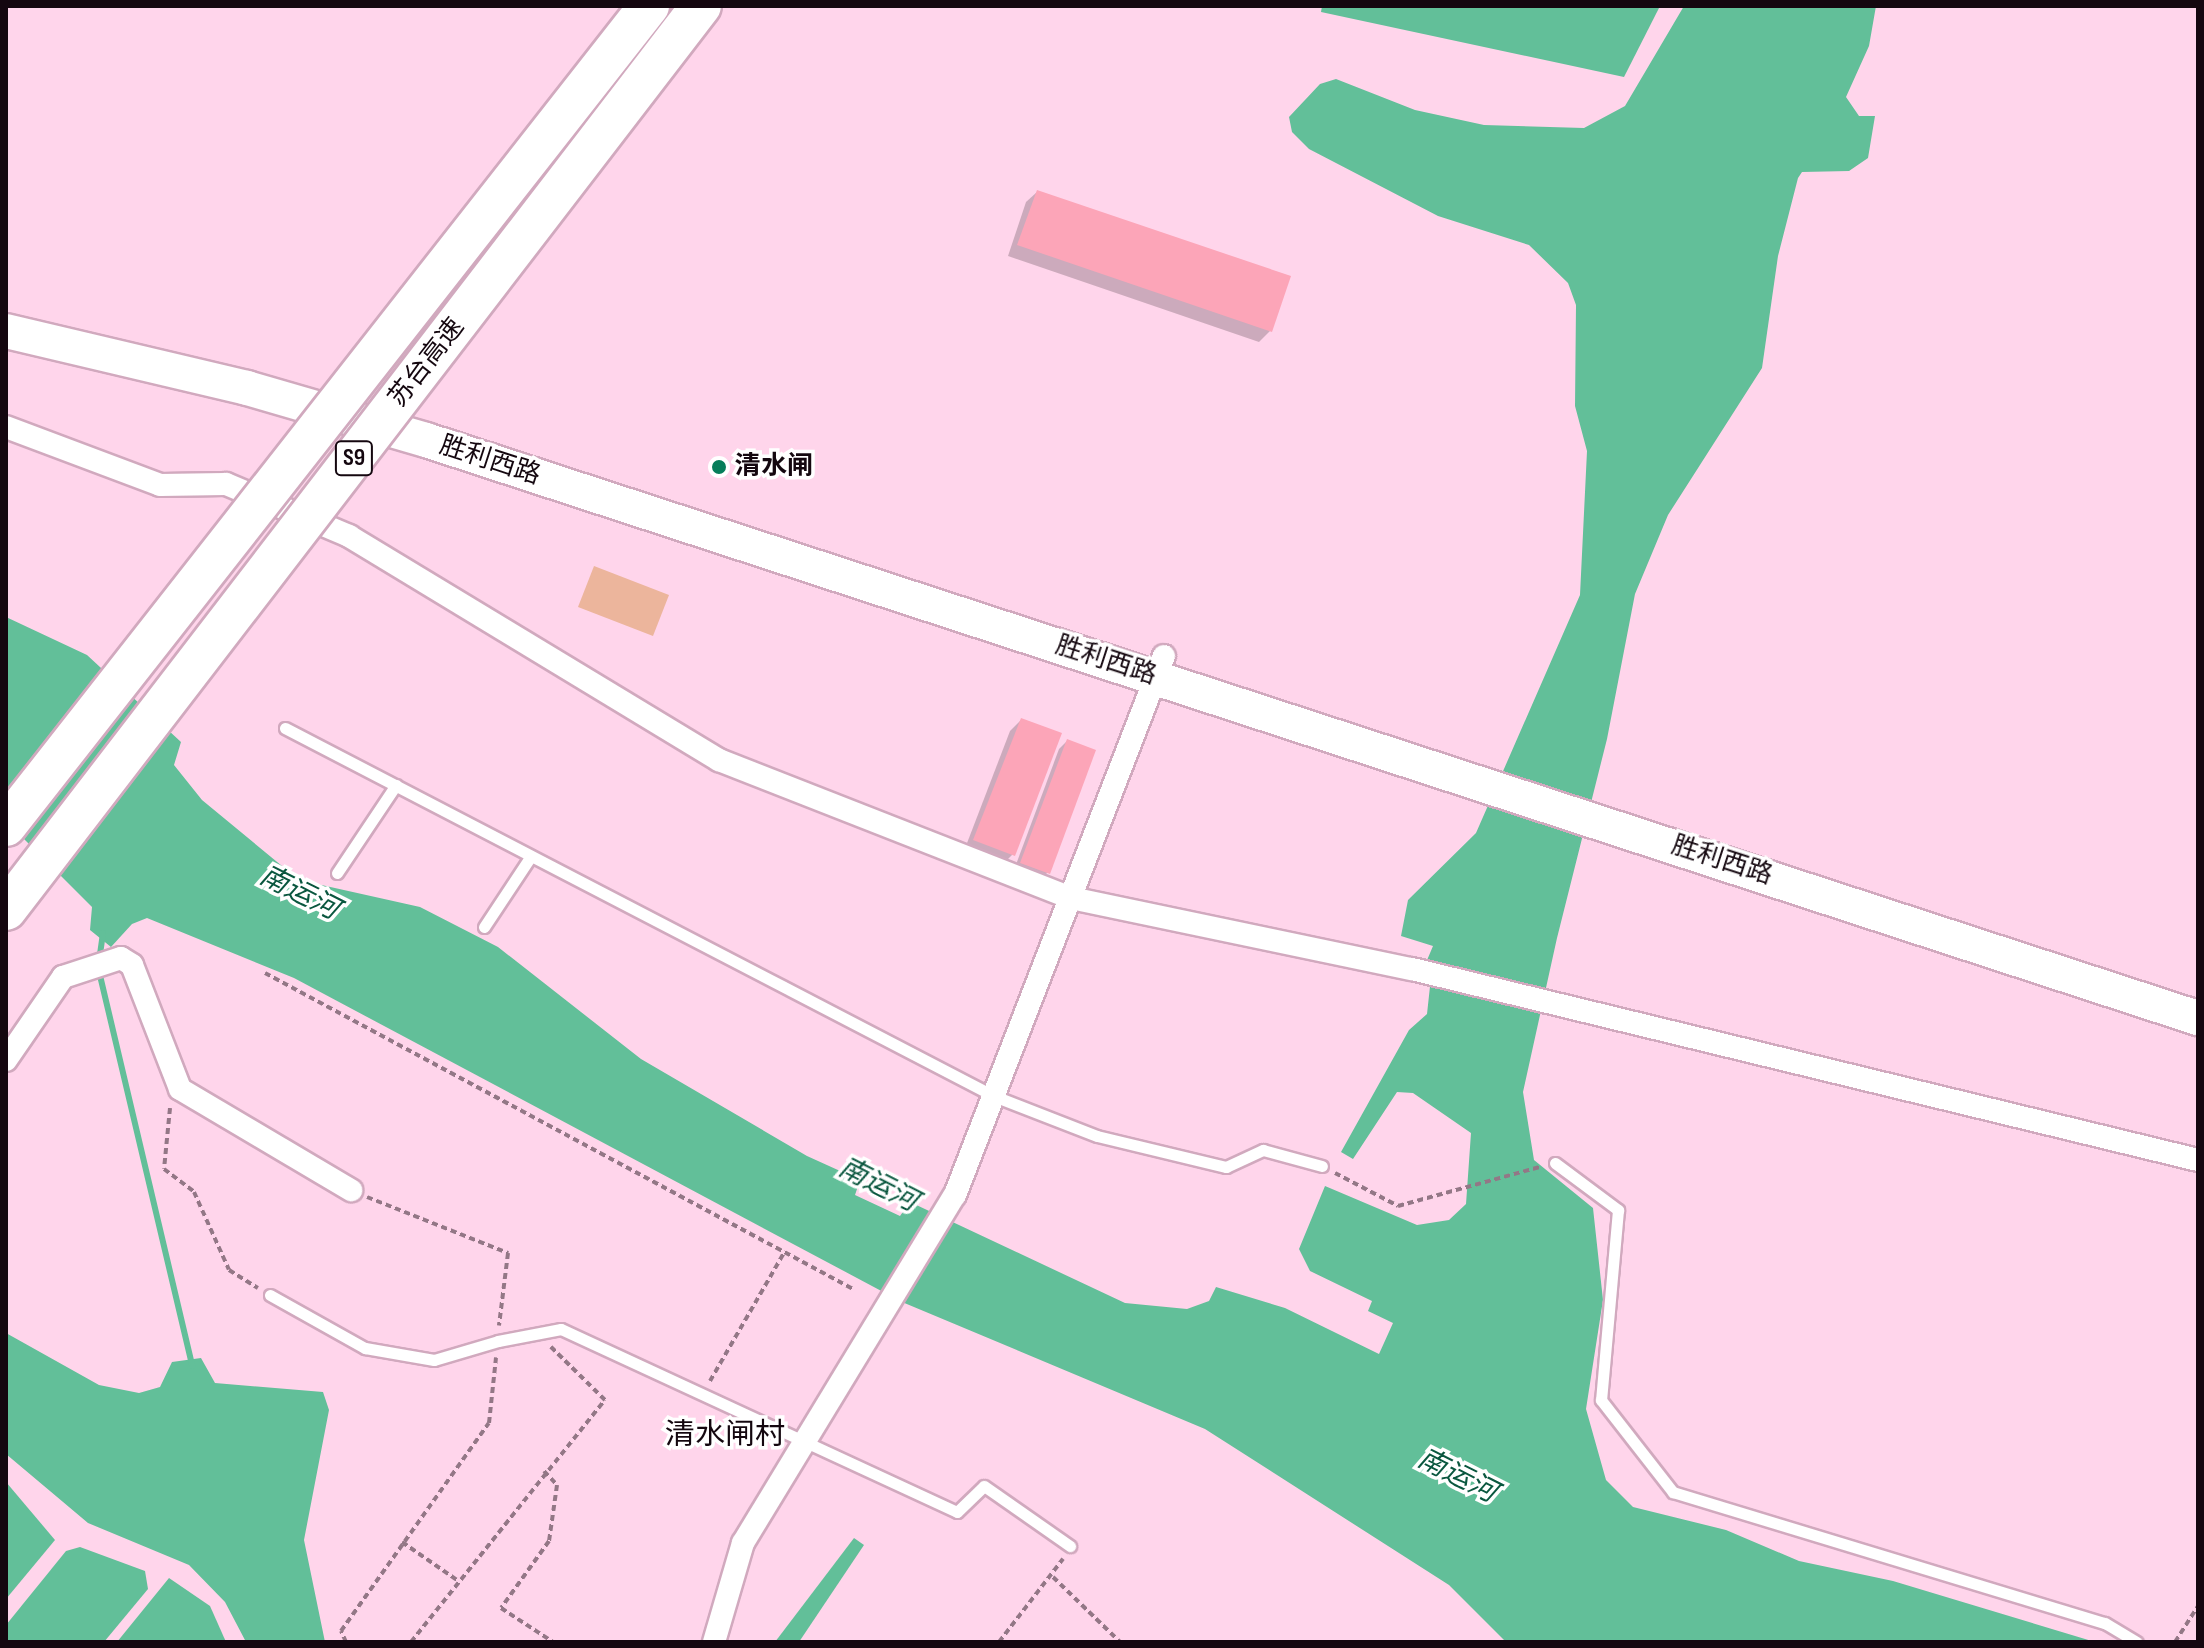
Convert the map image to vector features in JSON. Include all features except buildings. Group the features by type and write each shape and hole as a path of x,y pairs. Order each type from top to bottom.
{"highway":[{"name":"苏台高速","path":"6,826 649,6"},
{"name":"苏台高速","path":"6,910 701,6"}],"main road":[{"name":"胜利西路","path":"6,309 250,365 429,418 1470,768 2198,995"},
{"name":"胜利西路","path":"6,331 247,388 1160,666"},
{"name":"胜利西路","path":"1600,810 2198,1018"}],"street":[{"path":"6,427 160,485 226,484 349,536 719,760 1071,898 1412,969 2198,1160"},
{"path":"714,1642 743,1543 885,1316 955,1195 1160,666"},
{"path":"6,1060 63,977 85,967 121,958 132,965 180,1089 351,1190"}],"lane":[{"path":"285,728 994,1096 1097,1136 1226,1167 1263,1150 1322,1166"},
{"path":"337,873 396,785"},
{"path":"484,927 531,856"},
{"path":"1555,1163 1618,1210 1601,1400 1673,1492 2105,1623 2137,1642"},
{"path":"270,1295 365,1348 434,1360 498,1341 561,1329 957,1512 984,1486 1070,1546"}],"path":[{"path":"265,973 853,1289"},
{"path":"176,1078 164,1169 194,1192 229,1270 270,1295"},
{"path":"1322,1166 1398,1206 1457,1187 1555,1163"},
{"path":"346,1642 341,1631 489,1423 508,1253 351,1190"},
{"path":"702,1395 785,1251"},
{"path":"411,1642 544,1471 605,1400 537,1334"},
{"path":"544,1471 557,1485 549,1541 501,1608 553,1642"},
{"path":"402,1542 457,1580"},
{"path":"999,1642 1053,1577 1070,1546"},
{"path":"1053,1577 1120,1642"},
{"path":"2175,1642 2198,1606"}],"shaded area":[{"path":"594,566 669,595 653,636 578,607"}],"water":[{"path":"1322,6 1659,8 1624,77 1321,12"},
{"name":"南运河","path":"1684,6 1876,6 1869,46 1846,97 1859,116 1875,116 1868,158 1849,171 1802,172 1798,178 1778,256 1762,368 1668,515 1635,594 1607,739 1557,938 1523,1092 1534,1160 1593,1208 1603,1300 1586,1409 1606,1480 1633,1507 1726,1530 1799,1561 1893,1581 2095,1642 1506,1642 1449,1585 1205,1429 902,1302 294,978 147,918 132,924 111,947 90,930 92,907 6,821 6,617 87,655 181,742 174,765 202,800 299,880 420,907 498,947 641,1059 807,1156 860,1180 855,1195 900,1216 910,1202 1125,1303 1187,1309 1209,1301 1216,1287 1285,1308 1379,1354 1393,1323 1368,1311 1372,1301 1310,1271 1299,1249 1325,1186 1417,1225 1449,1220 1466,1204 1471,1133 1413,1093 1397,1092 1353,1159 1341,1152 1409,1030 1427,1014 1432,968 1425,965 1433,946 1401,936 1408,900 1476,833 1580,595 1587,451 1575,406 1576,305 1568,283 1529,245 1438,216 1309,149 1292,132 1289,117 1320,84 1336,79 1415,110 1484,125 1584,128 1625,106"},
{"path":"6,1333 99,1385 139,1393 160,1387 172,1362 201,1358 215,1383 323,1392 329,1410 304,1540 325,1642 246,1642 225,1602 189,1565 88,1523 6,1454"},
{"path":"6,1482 55,1540 6,1599"},
{"path":"854,1538 864,1545 799,1642 775,1642"},
{"path":"80,1547 145,1571 148,1589 104,1642 6,1642 6,1625 66,1551"},
{"path":"169,1578 210,1606 226,1642 117,1642"}],"waterway":[{"path":"103,933 98,967 192,1366"}],"place":[{"name":"清水闸","path":"719,467"}],"district":[{"name":"清水闸村","path":"725,1435"}]}
